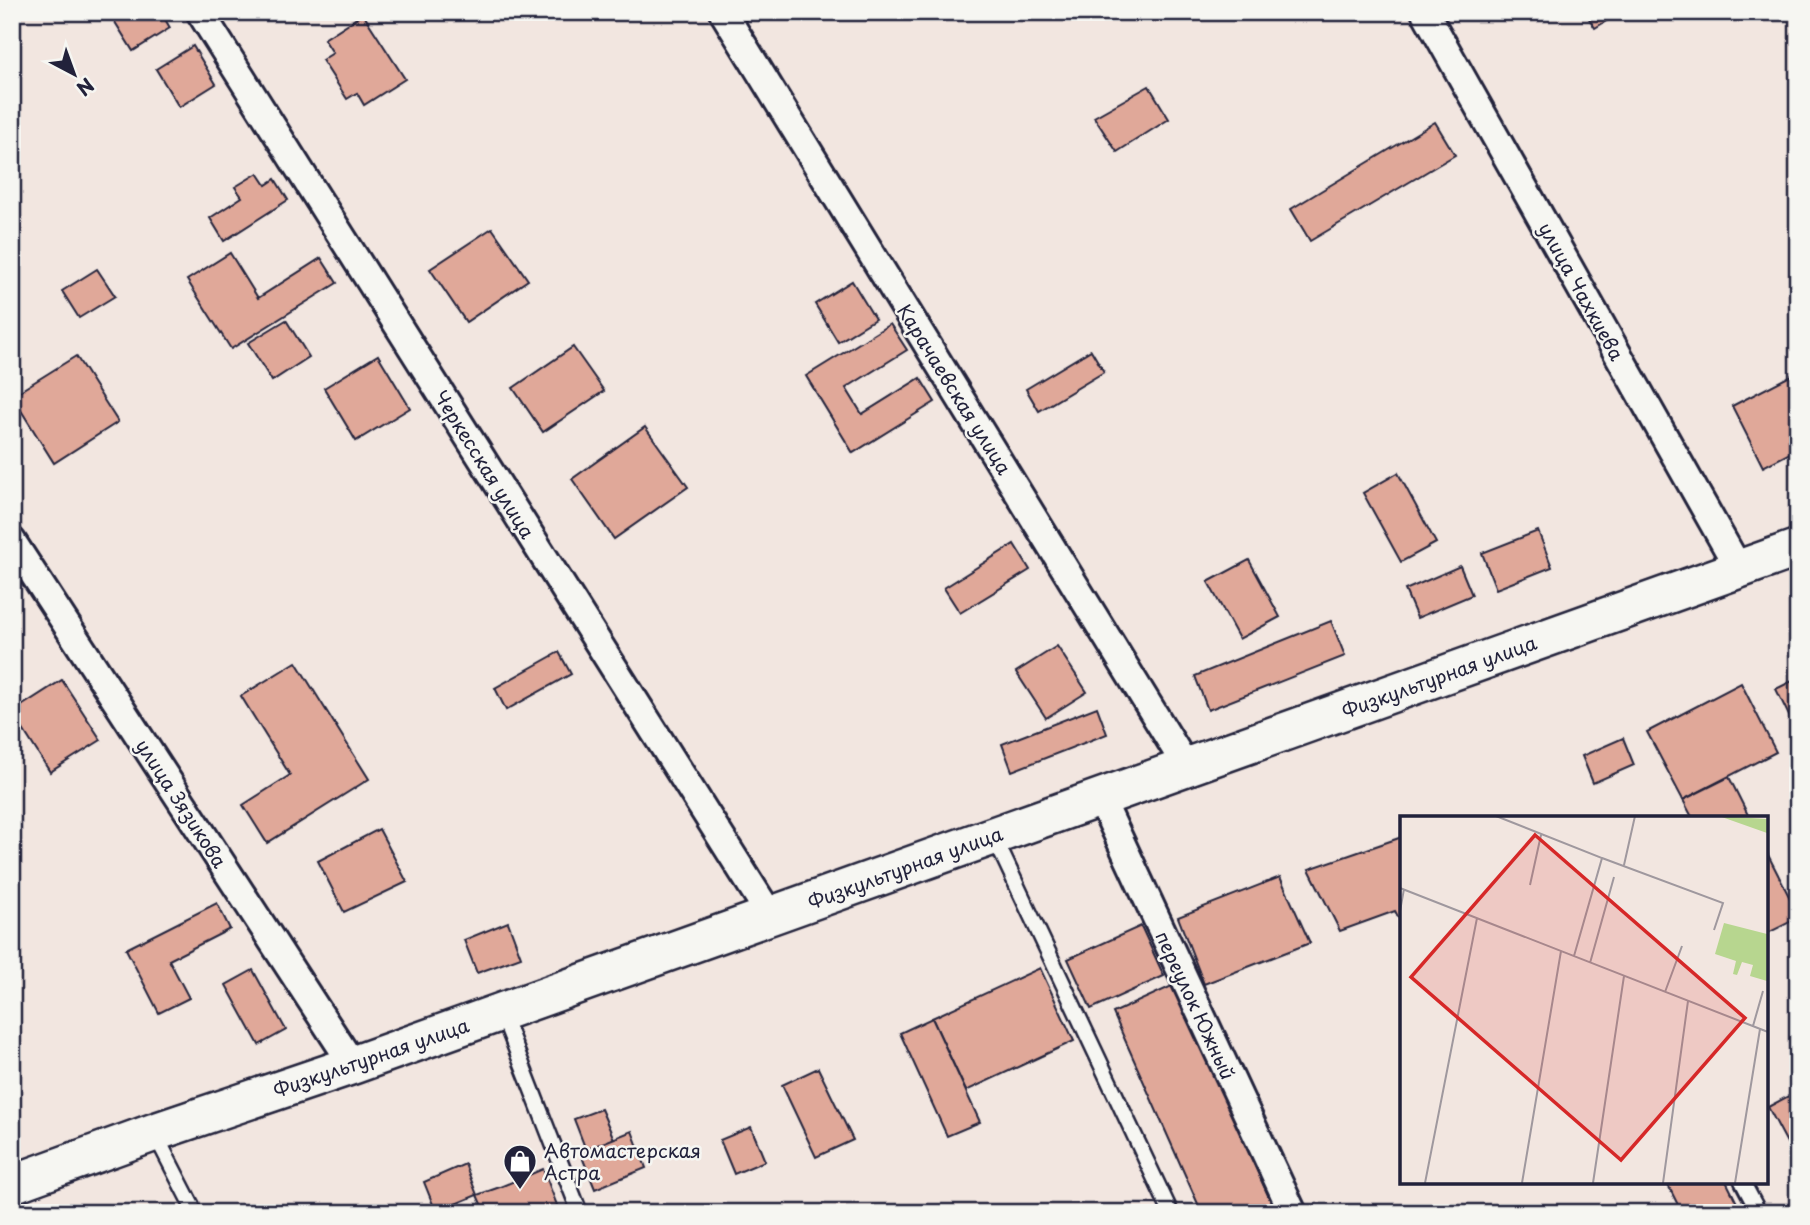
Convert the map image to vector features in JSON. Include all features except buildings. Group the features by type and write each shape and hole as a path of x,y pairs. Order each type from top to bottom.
{"main road":[{"name":"Физкультурная улица","path":"12,1184 353,1065 1798,548"}],"street":[{"name":"Черкесская улица","path":"200,12 770,915"},
{"name":"Карачаевская улица","path":"723,12 1186,766"},
{"name":"улица Чахкиева","path":"1425,12 1739,569"},
{"name":"улица Зязикова","path":"12,541 353,1065"},
{"name":"переулок Южный","path":"1100,797 1293,1213"}],"lane":[{"path":"993,835 1171,1213"},
{"path":"501,1011 580,1213"},
{"path":"155,1132 192,1206"},
{"path":"1743,1183 1759,1213"}],"place":[{"name":"Автомастерская Астра","path":"520,1191"}]}
